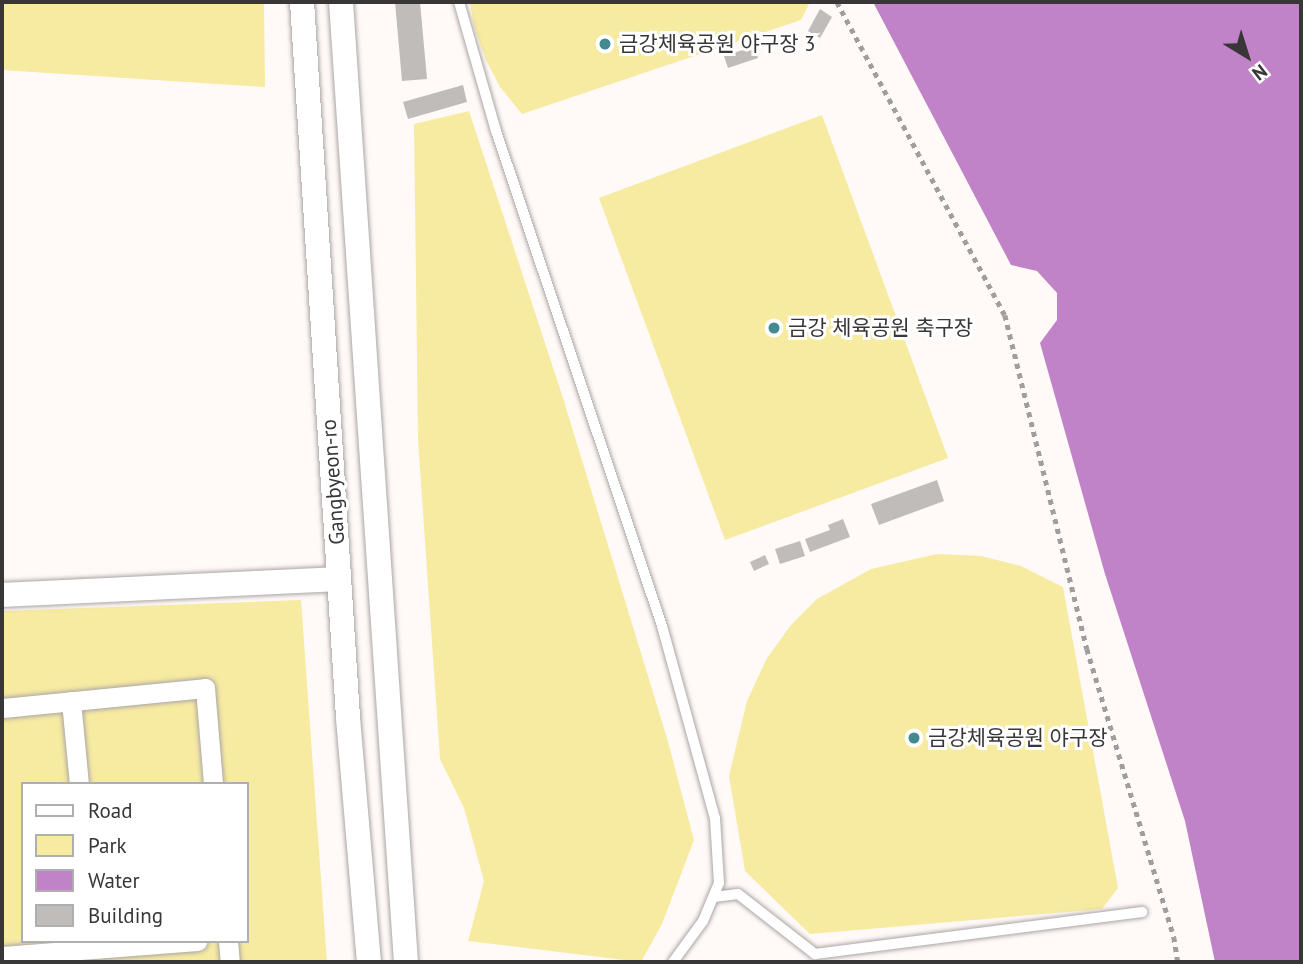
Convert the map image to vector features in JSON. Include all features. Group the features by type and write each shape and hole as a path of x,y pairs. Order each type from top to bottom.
{"street":[{"name":"Gangbyeon-ro","path":"302,2 339,579 369,962"},
{"name":"Gangbyeon-ro","path":"341,2 406,962"},
{"path":"2,595 339,579"},
{"path":"2,708 205,688 213,782"},
{"path":"71,701 79,782"},
{"path":"2,956 176,943"},
{"path":"228,943 230,962"}],"lane":[{"path":"459,2 496,131 662,626 715,818 719,883 703,921 673,962"},
{"path":"713,897 738,894 817,958 1142,912"}],"path":[{"path":"837,2 1004,315 1087,649 1174,937 1178,962"}],"green space":[{"path":"2,2 264,2 265,87 2,70"},
{"name":"금강체육공원 야구장 3","path":"470,2 810,2 801,20 522,114 500,87 486,60 474,27"},
{"path":"469,111 563,398 667,738 694,840 662,924 641,962 468,941 484,881 464,808 440,759 418,440 414,124"},
{"name":"금강 체육공원 축구장","path":"822,115 948,458 725,540 599,198"},
{"name":"금강체육공원 야구장","path":"937,554 981,556 1021,566 1063,587 1118,888 1102,909 810,934 745,871 729,776 747,701 767,658 791,625 817,599 871,569"},
{"path":"301,600 327,962 2,962 2,611"}],"water":[{"path":"873,2 1301,2 1301,962 1215,962 1185,821 1105,574 1040,343 1057,320 1057,293 1037,271 1011,265"}],"building":[{"path":"395,2 420,2 427,79 402,81"},
{"path":"820,9 832,17 820,38 808,31"},
{"path":"755,46 758,58 728,68 724,56"},
{"path":"463,85 467,102 408,119 403,102"},
{"path":"937,480 944,501 879,525 871,504"},
{"path":"843,519 850,537 810,552 805,539 830,530 828,525"},
{"path":"800,541 805,556 780,564 775,549"},
{"path":"765,555 769,564 754,571 750,562"}],"place":[{"name":"금강체육공원 야구장 3","path":"605,44"},
{"name":"금강 체육공원 축구장","path":"774,328"},
{"name":"금강체육공원 야구장","path":"914,738"}]}
